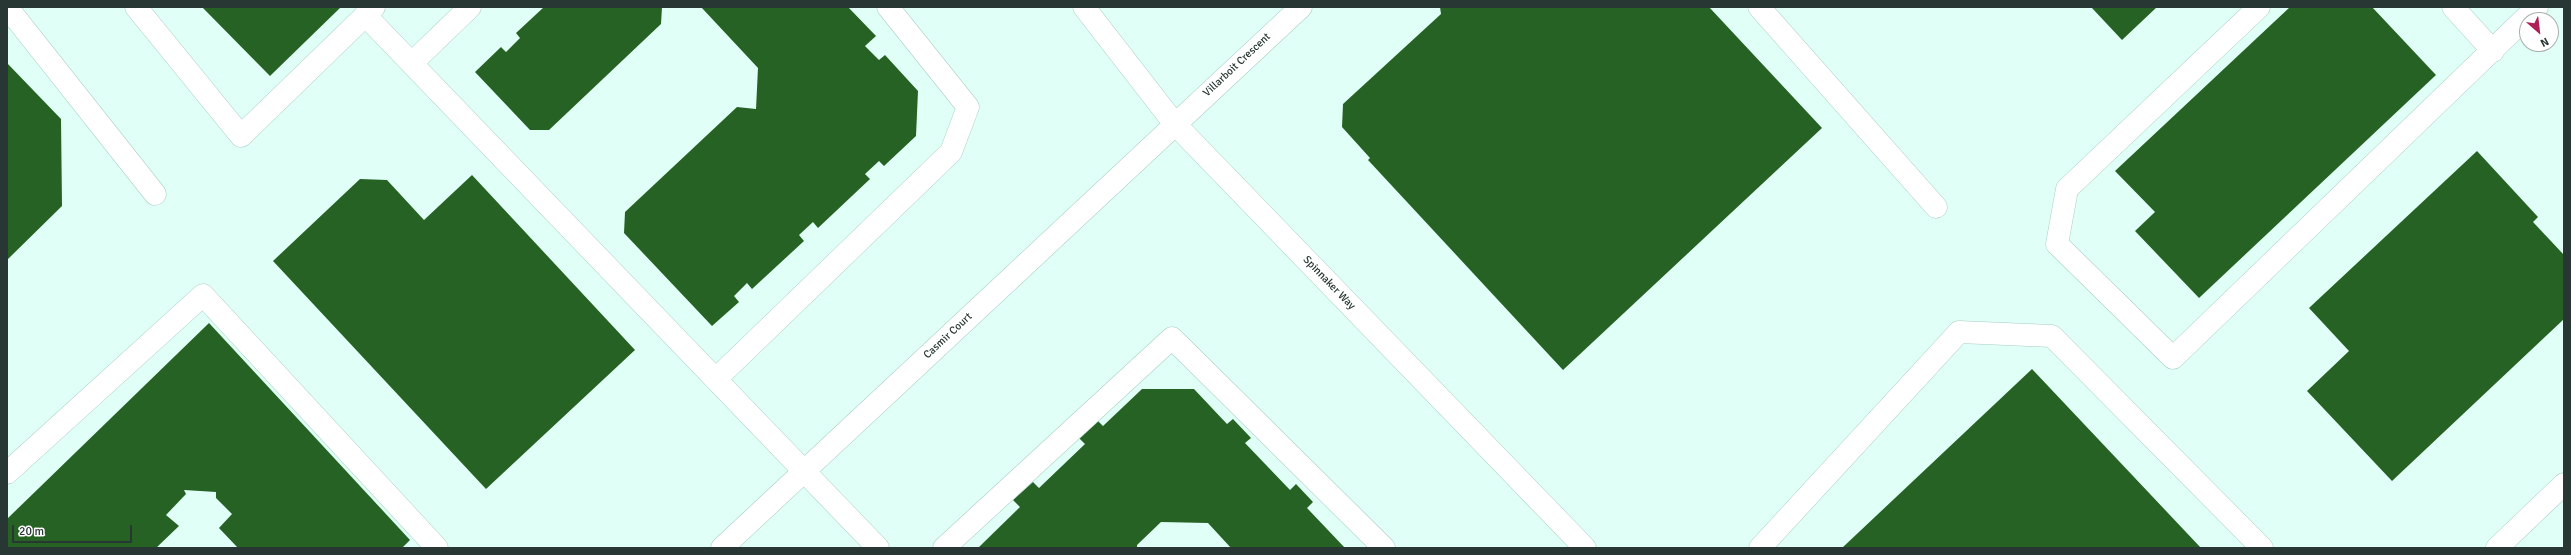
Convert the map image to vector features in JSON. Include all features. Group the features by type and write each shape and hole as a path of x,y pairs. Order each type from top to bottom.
{"street":[{"path":"7,7 155,194"},
{"path":"136,7 241,136 370,11 412,63 805,470 878,548"},
{"path":"412,63 470,7"},
{"path":"716,379 951,152 968,107 888,7"},
{"name":"Spinnaker Way","path":"1084,7 1174,123 1585,548"},
{"name":"Villarboit Crescent","path":"1174,123 1300,7"},
{"path":"1759,7 1936,207"},
{"path":"2259,7 2067,189 2057,244 2173,358 2538,7"},
{"path":"2453,7 2493,51"},
{"name":"Casmir Court","path":"722,548 1174,123"},
{"path":"7,473 203,295 437,548"},
{"path":"1760,548 1959,332 2052,336 2262,548"},
{"path":"944,548 1172,338 1384,548"},
{"path":"2497,548 2564,484"}],"building":[{"path":"202,7 341,7 270,76"},
{"path":"544,7 662,7 661,24 549,130 530,130 475,72 501,47 506,52 520,38 516,33"},
{"path":"701,7 848,7 876,36 865,46 879,60 885,55 918,91 916,136 884,166 879,161 865,174 870,179 818,228 813,222 799,235 804,241 752,289 747,283 734,296 739,302 712,326 624,233 625,212 737,107 756,109 758,68"},
{"path":"1440,7 1709,7 1822,128 1563,370 1368,160 1370,158 1342,127 1343,104 1441,14"},
{"path":"2091,7 2157,7 2122,40"},
{"path":"2290,7 2372,7 2436,75 2199,298 2135,231 2155,212 2115,171"},
{"path":"7,63 61,119 62,206 7,260"},
{"path":"2477,151 2538,217 2533,222 2564,255 2564,319 2392,481 2307,391 2349,351 2309,308"},
{"path":"472,175 635,350 486,489 273,261 360,179 387,180 424,220"},
{"path":"209,323 410,540 402,548 238,548 219,528 232,514 216,498 216,492 184,490 186,494 166,515 179,526 156,548 7,548 7,519"},
{"path":"2032,369 2201,548 1842,548"},
{"path":"1142,389 1194,389 1227,424 1233,419 1251,438 1245,443 1290,490 1296,484 1313,502 1307,508 1345,548 1231,548 1208,523 1161,522 1137,545 1137,548 978,548 1020,507 1013,500 1033,482 1039,488 1085,444 1078,437 1097,420 1103,426"}]}
